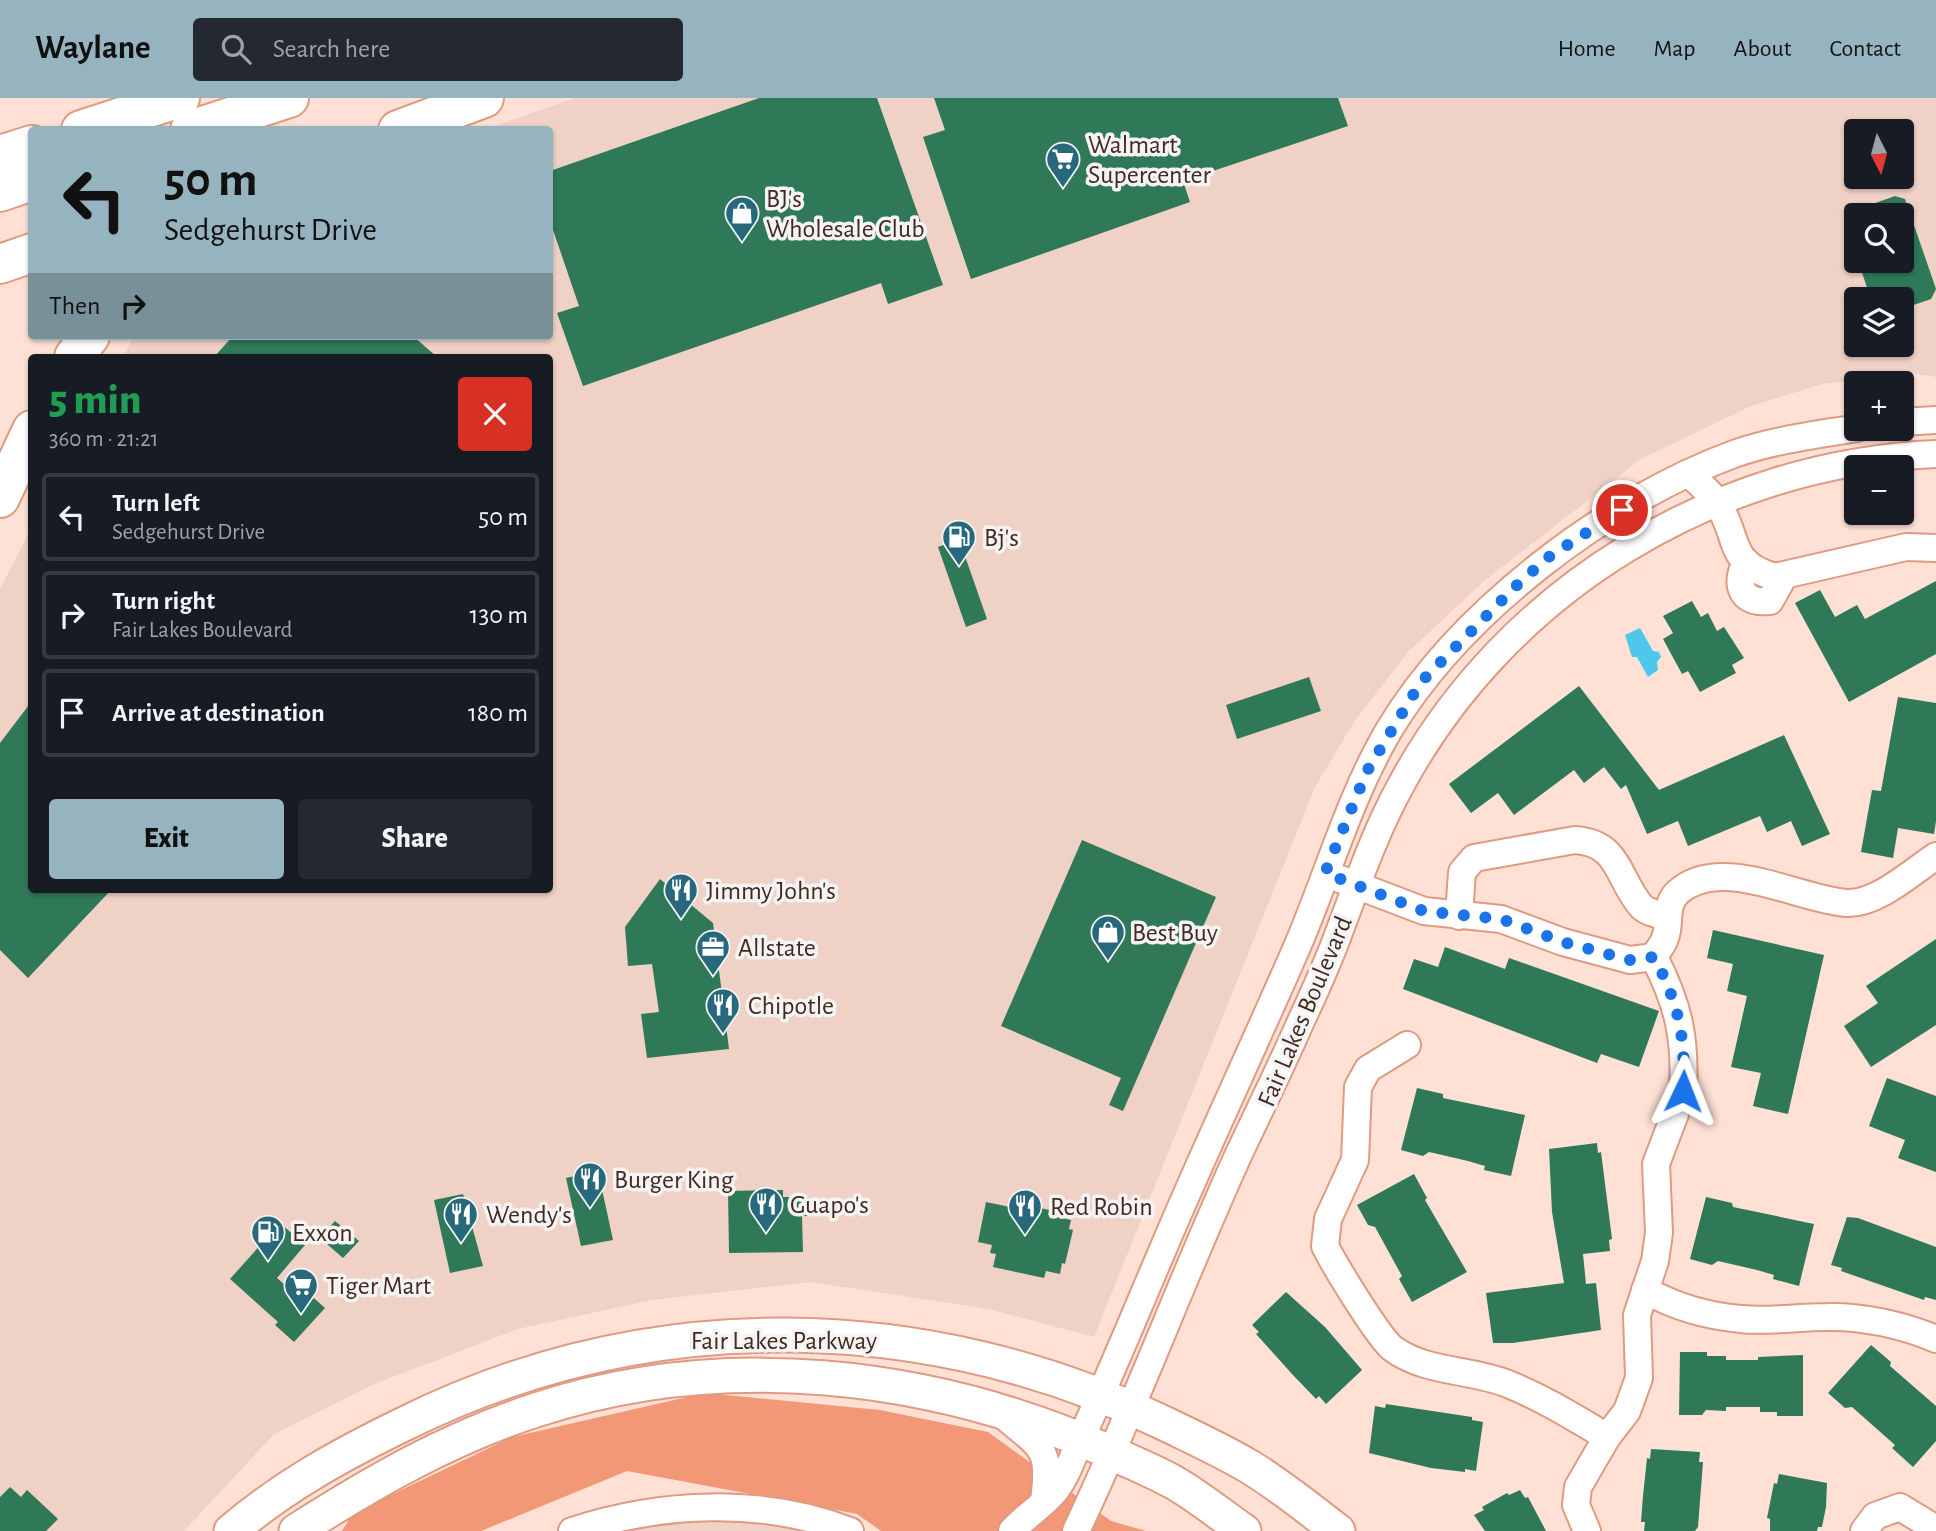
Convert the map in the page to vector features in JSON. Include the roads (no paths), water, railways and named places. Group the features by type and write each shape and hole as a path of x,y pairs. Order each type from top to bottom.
{"highway":[{"path":"92,126 180,98"},
{"path":"202,126 289,98"},
{"path":"409,126 484,98"},
{"path":"0,155 28,146"},
{"path":"0,192 28,182"},
{"path":"0,264 28,254"},
{"path":"76,354 87,340"},
{"path":"0,499 28,439"}],"main road":[{"name":"Fair Lakes Parkway","path":"231,1531 278,1492 340,1455 435,1409 558,1364 656,1343 713,1337 818,1335 884,1340 968,1354 1116,1401 1249,1467 1338,1531"},
{"name":"Fair Lakes Parkway","path":"296,1531 415,1459 538,1409 629,1387 713,1377 784,1375 911,1389 996,1410 1080,1440 1174,1482 1244,1531"}],"street":[{"path":"1914,421 1936,420"},
{"name":"Fair Lakes Boulevard","path":"1076,1531 1113,1454 1116,1401 1207,1144 1243,1073 1373,761 1421,682 1501,598 1550,556 1689,473 1783,441 1844,430"},
{"name":"Fair Lakes Boulevard","path":"1012,1531 1044,1503 1066,1473 1080,1440 1116,1401 1273,1085 1337,940 1356,886 1399,788 1428,739 1470,680 1560,593 1632,545 1717,502 1777,480 1860,461 1936,454"},
{"path":"1717,502 1721,460"},
{"path":"1689,473 1717,502 1741,558 1754,571 1775,577 1784,576 1906,547 1936,548"},
{"path":"1459,916 1462,872 1474,858 1575,840 1591,841 1609,851 1642,909 1666,917"},
{"path":"1654,957 1666,937 1666,917 1676,894 1693,884 1718,877 1748,880 1849,903 1875,895 1936,856"},
{"path":"1325,873 1424,911 1501,919 1563,942 1630,960 1654,957"},
{"path":"1587,1531 1576,1505 1578,1487 1607,1437 1636,1395 1639,1378 1637,1315 1660,1233 1656,1164 1679,1103 1683,1033 1673,994 1654,957"},
{"path":"1407,1045 1368,1069 1358,1087 1355,1160 1328,1219 1325,1246 1390,1346 1416,1362 1477,1374 1509,1384 1561,1409 1607,1437"},
{"path":"1645,1290 1667,1302 1705,1315 1744,1320 1830,1317 1896,1326 1936,1339"},
{"path":"996,1410 1030,1437 1044,1454 1048,1468 1044,1503"},
{"path":"1864,1531 1875,1516 1900,1507 1936,1529"},
{"path":"572,1531 656,1513 742,1508 805,1516 850,1531"}],"water":[{"path":"1640,628 1653,651 1659,652 1661,657 1657,662 1658,670 1648,677 1637,657 1632,657 1625,635"}],"place":[{"name":"Walmart Supercenter","path":"1063,189"},
{"name":"BJ's Wholesale Club","path":"742,243"},
{"name":"Bj's","path":"959,567"},
{"name":"Jimmy John's","path":"681,920"},
{"name":"Best Buy","path":"1108,962"},
{"name":"Allstate","path":"713,977"},
{"name":"Chipotle","path":"723,1035"},
{"name":"Burger King","path":"590,1209"},
{"name":"Guapo's","path":"766,1234"},
{"name":"Red Robin","path":"1025,1236"},
{"name":"Wendy's","path":"461,1244"},
{"name":"Exxon","path":"268,1262"},
{"name":"Tiger Mart","path":"301,1315"}]}
